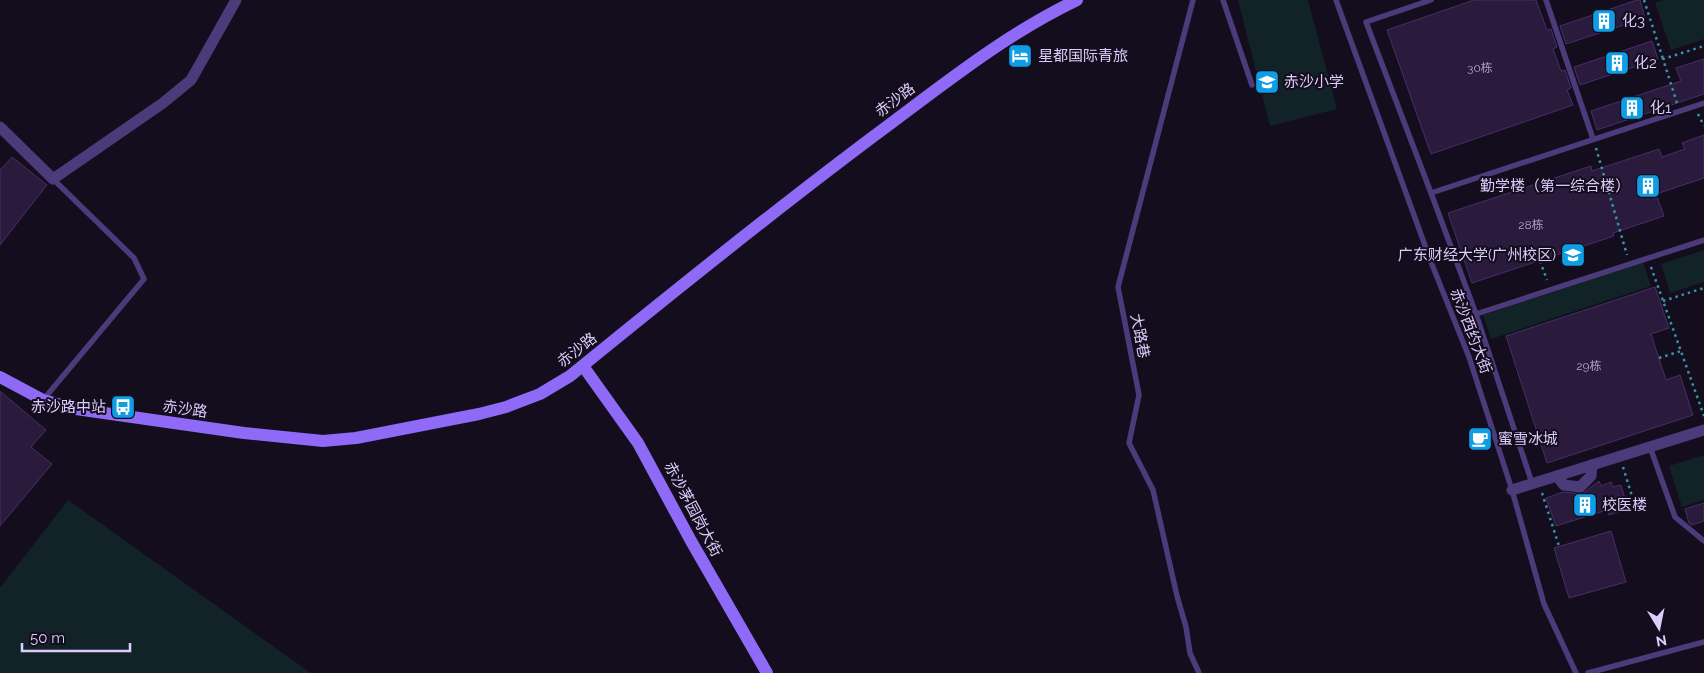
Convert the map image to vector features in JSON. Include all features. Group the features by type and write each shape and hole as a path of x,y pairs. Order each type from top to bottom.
{"street":[{"path":"0,127 53,179 163,104 191,80 236,0"},
{"name":"赤沙路","path":"0,377 42,400 76,408 290,439 323,441 356,438 401,430 506,407 540,394 570,376 829,170 971,63 1037,21 1077,0"},
{"name":"赤沙茅园岗大街","path":"583,366 638,443 691,541 767,673"},
{"path":"1512,490 1704,430"},
{"path":"1557,476 1564,485 1580,487 1591,476 1592,465"}],"lane":[{"name":"大路巷","path":"1193,0 1118,287 1139,395 1129,443 1153,490 1186,627 1190,653 1199,673"},
{"path":"1222,0 1252,86"},
{"name":"赤沙西约大街","path":"1336,0 1431,262 1469,356 1512,490 1544,604 1576,673"},
{"path":"1431,0 1366,22 1476,314 1535,482"},
{"path":"1546,0 1593,139"},
{"path":"1431,193 1704,103"},
{"path":"42,400 144,279 134,258 53,179"},
{"path":"1476,314 1704,240"},
{"path":"1650,447 1675,517 1704,541"},
{"path":"1588,673 1704,642"}],"path":[{"path":"1644,0 1680,111"},
{"path":"1663,59 1704,46"},
{"path":"1593,139 1630,264"},
{"path":"1648,258 1704,416"},
{"path":"1540,261 1550,289"},
{"path":"1663,301 1704,288"},
{"path":"1659,358 1681,351"},
{"path":"1620,456 1636,506"},
{"path":"1535,482 1559,546"}],"shaded area":[{"path":"1238,0 1308,0 1337,109 1270,126"},
{"path":"1664,0 1704,0 1704,39 1671,50 1655,3"},
{"path":"1704,250 1704,282 1670,293 1661,264"},
{"path":"1643,262 1651,286 1491,339 1483,315"},
{"path":"1704,455 1704,500 1682,507 1669,466"},
{"path":"68,500 311,673 0,673 0,588"}],"building":[{"path":"1474,0 1536,0 1547,30 1551,29 1557,47 1553,49 1561,71 1565,70 1571,88 1567,90 1573,105 1431,154 1387,30"},
{"name":"化3","path":"1640,0 1645,18 1566,44 1560,26"},
{"name":"化2","path":"1652,41 1658,59 1580,85 1574,67"},
{"path":"1704,59 1704,94 1597,130 1591,111 1681,81 1676,68"},
{"path":"1704,135 1704,178 1656,194 1664,216 1613,233 1614,236 1472,283 1448,213 1591,166 1592,171 1659,149 1662,157 1685,149 1682,143"},
{"path":"12,157 47,185 0,245 0,170"},
{"path":"1655,287 1669,328 1651,334 1666,380 1680,375 1693,415 1547,463 1506,336"},
{"path":"0,391 46,430 31,447 52,464 0,526"},
{"name":"校医楼","path":"1599,481 1601,486 1611,482 1613,487 1621,485 1625,499 1619,501 1622,511 1609,515 1607,510 1556,526 1546,498 1563,492 1582,494"},
{"path":"1704,503 1704,521 1692,525 1689,523 1685,509"},
{"path":"1611,531 1626,582 1569,598 1554,548"}],"place":[{"name":"化3","path":"1604,21"},
{"name":"星都国际青旅","path":"1020,56"},
{"name":"化2","path":"1617,63"},
{"name":"赤沙小学","path":"1267,82"},
{"name":"化1","path":"1632,108"},
{"name":"勤学楼（第一综合楼）","path":"1648,186"},
{"name":"广东财经大学(广州校区)","path":"1573,255"},
{"name":"赤沙路中站","path":"123,407"},
{"name":"蜜雪冰城","path":"1480,439"},
{"name":"校医楼","path":"1585,505"}]}
